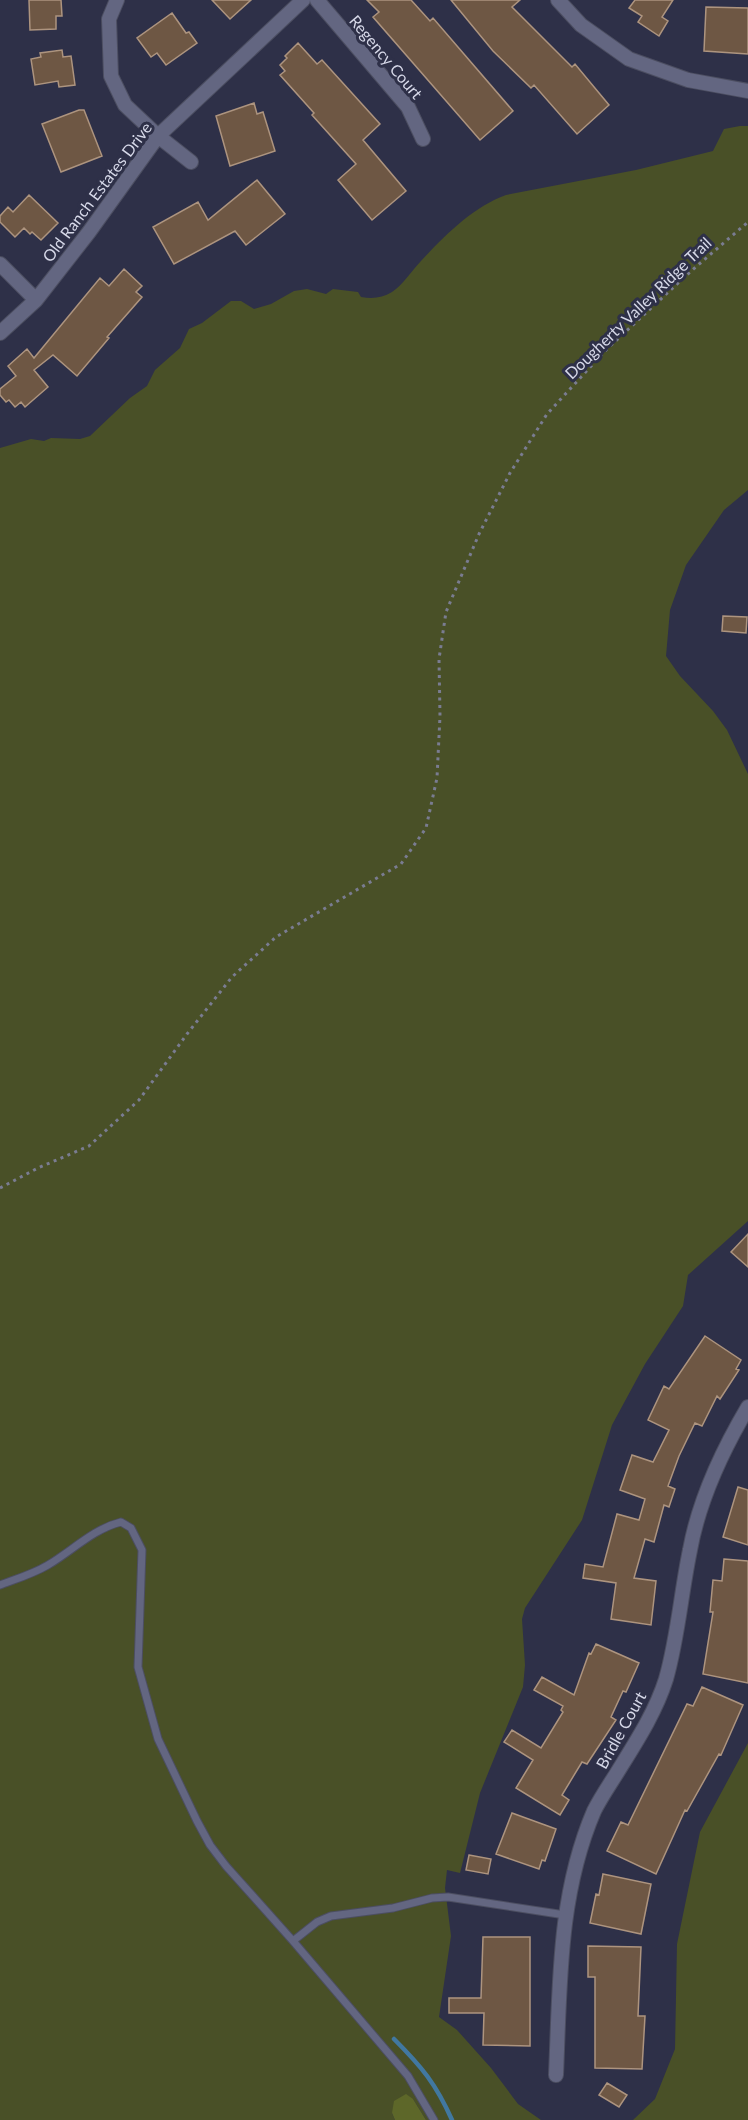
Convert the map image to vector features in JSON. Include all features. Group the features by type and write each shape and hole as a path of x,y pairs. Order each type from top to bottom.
{"street":[{"path":"117,0 109,19 111,75 125,105 158,136 191,162"},
{"name":"Old Ranch Estates Drive","path":"0,333 36,300 89,232 158,136 303,0"},
{"name":"Regency Court","path":"317,0 408,107 423,140"},
{"path":"558,0 581,25 629,59 688,80 748,92"},
{"path":"0,264 36,300"},
{"name":"Bridle Court","path":"556,2075 561,1951 572,1878 595,1809 639,1738 654,1710 665,1682 675,1645 690,1550 700,1512 713,1477 748,1407"}],"lane":[{"path":"0,1585 47,1566 87,1538 113,1524 121,1522 131,1528 142,1550 138,1667 158,1739 210,1845 408,2076 434,2120"},
{"path":"293,1941 317,1922 331,1916 393,1908 432,1898 448,1897 565,1915"}],"path":[{"name":"Dougherty Valley Ridge Trail","path":"0,1188 89,1146 139,1100 232,977 276,938 401,864 426,828 436,778 440,716 439,658 446,612 479,534 510,473 547,414 607,349 748,222"}],"green space":[{"path":"748,126 748,490 724,510 686,565 670,610 666,656 680,676 713,711 727,730 748,774 748,1221 688,1275 683,1306 645,1364 612,1425 582,1520 525,1608 522,1619 525,1665 523,1687 480,1793 460,1873 447,1870 445,1888 451,1936 439,2017 457,2030 491,2068 518,2104 541,2120 426,2120 413,2099 392,2113 395,2120 0,2120 0,448 31,439 44,441 51,438 80,439 90,436 130,398 147,386 155,370 180,348 189,329 202,323 231,301 241,301 254,309 271,304 294,291 307,289 326,294 333,289 358,292 361,297 365,298 385,296 400,285 430,251 460,223 494,200 506,195 636,170 713,151 724,129"},
{"path":"748,1743 748,2120 633,2120 655,2099 675,2049 677,1944 700,1832"},
{"path":"406,2094 413,2099 426,2120 395,2120 392,2113 394,2101"}],"building":[{"path":"29,0 61,0 62,16 56,16 56,29 30,30"},
{"path":"212,0 251,0 230,19"},
{"path":"367,0 411,0 430,21 433,18 513,111 480,140 373,17 379,12"},
{"path":"451,0 520,0 512,7 572,67 575,64 609,105 577,134 534,85 531,88 493,51"},
{"path":"635,0 673,0 662,17 668,21 659,36 638,22 642,16 629,8"},
{"path":"706,7 748,8 748,54 704,51"},
{"path":"172,13 186,33 189,32 197,43 166,65 157,53 151,57 137,38"},
{"path":"298,43 317,64 322,60 380,124 363,140 406,191 372,220 338,180 356,164 280,75 285,71 280,65 287,58 285,56"},
{"path":"62,50 63,57 71,56 75,85 59,87 58,81 35,85 31,59 41,57 40,53"},
{"path":"254,103 257,114 263,112 275,151 230,166 216,116"},
{"path":"84,110 102,156 61,172 42,124"},
{"path":"257,180 285,214 246,245 235,231 174,264 153,227 198,202 208,220"},
{"path":"29,195 58,223 41,240 24,228 15,237 0,222 0,216 8,207 13,212"},
{"path":"124,269 142,286 136,292 142,297 77,376 53,355 34,370 48,387 25,407 21,402 15,407 9,400 6,402 0,395 0,389 16,376 8,366 27,349 34,358 100,278 109,286"},
{"path":"723,616 747,617 746,633 722,631"},
{"path":"748,1234 748,1267 731,1252"},
{"path":"705,1336 741,1360 736,1369 739,1370 720,1399 717,1396 702,1426 695,1423 668,1486 675,1489 669,1507 664,1505 654,1542 645,1539 634,1578 656,1581 651,1625 611,1619 616,1583 583,1578 585,1564 603,1567 617,1514 639,1520 645,1499 620,1490 632,1455 653,1462 669,1430 648,1420 664,1386 669,1389"},
{"path":"738,1487 748,1490 748,1545 723,1537"},
{"path":"724,1559 748,1561 748,1683 703,1674 713,1612 710,1612 713,1580 722,1581"},
{"path":"596,1644 639,1663 626,1692 623,1691 611,1717 616,1720 587,1764 582,1762 562,1795 569,1800 560,1815 516,1788 533,1760 504,1742 512,1730 541,1748 563,1712 561,1710 563,1706 534,1690 542,1677 574,1695 589,1653 591,1654"},
{"path":"702,1687 743,1705 721,1755 719,1754 687,1811 685,1810 656,1874 607,1851 621,1822 628,1825 687,1704 693,1706"},
{"path":"512,1813 556,1829 545,1861 542,1860 539,1869 496,1854"},
{"path":"469,1855 491,1859 488,1874 466,1870"},
{"path":"603,1874 651,1884 641,1934 590,1923"},
{"path":"483,1937 530,1937 530,2046 483,2045 484,2013 449,2013 449,1998 481,1998"},
{"path":"588,1946 641,1947 638,2016 645,2016 642,2069 595,2068 595,1977 588,1977"},
{"path":"607,2083 627,2095 619,2107 599,2095"}],"waterway":[{"path":"394,2039 428,2076 452,2120"}]}
